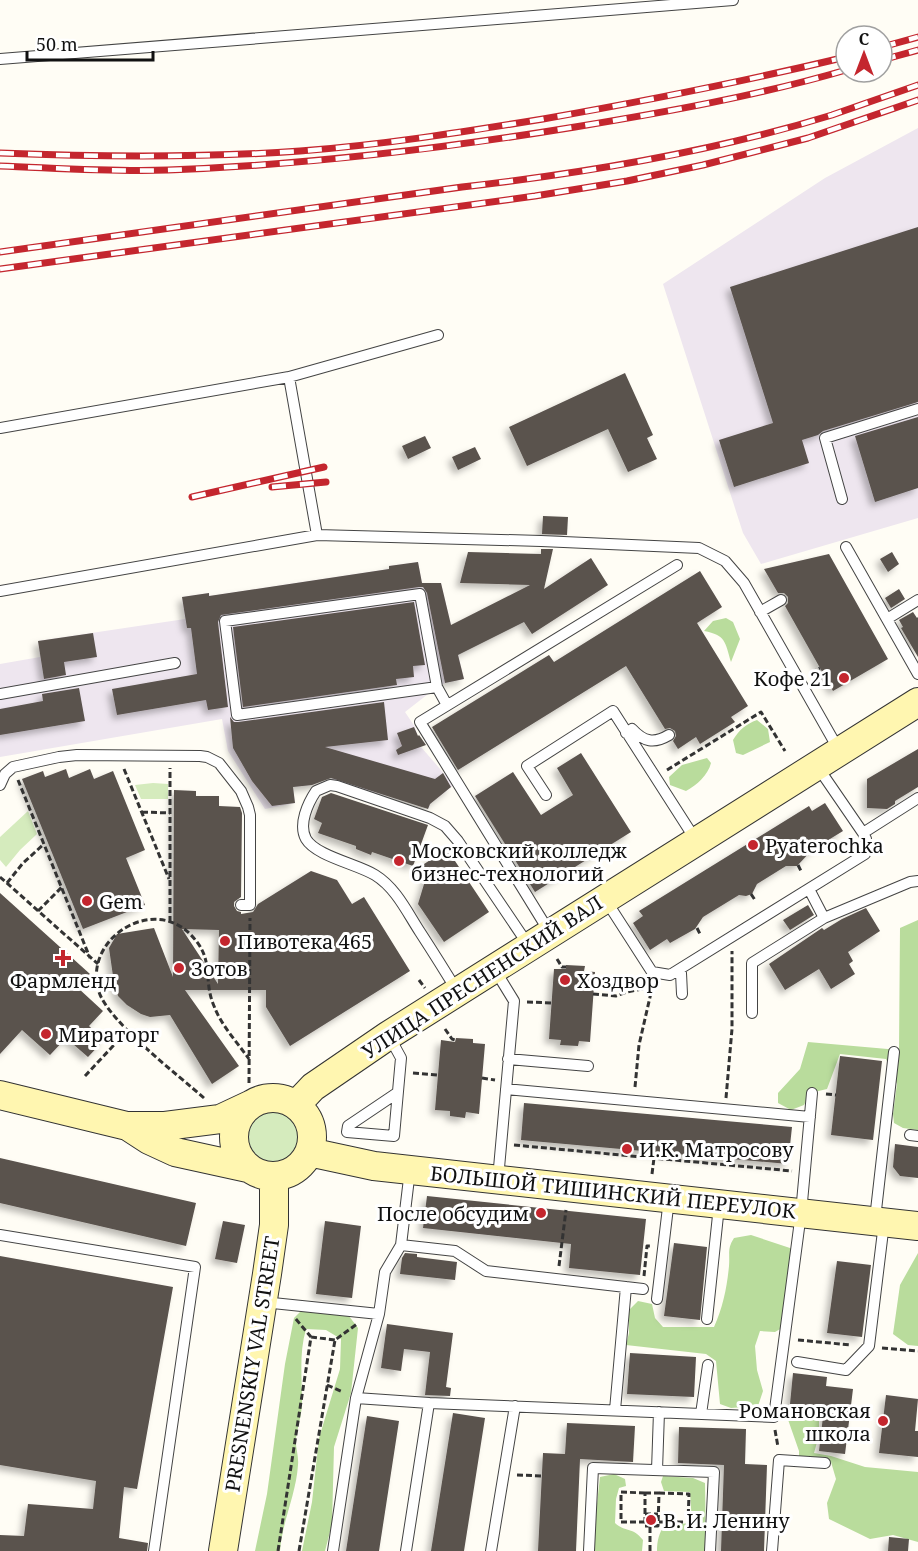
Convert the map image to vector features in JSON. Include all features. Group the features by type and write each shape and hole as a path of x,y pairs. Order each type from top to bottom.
{"main road":[{"name":"УЛИЦА ПРЕСНЕНСКИЙ ВАЛ","path":"296,1106 313,1087 389,1035 494,968 545,946 605,899 918,702"},
{"path":"127,1126 149,1140 175,1152 261,1172 291,1172 299,1167 309,1152 312,1143 310,1126 302,1111 296,1106 279,1099 261,1100 251,1094"},
{"path":"0,1095 127,1126 165,1126 220,1119 251,1094"},
{"path":"251,1094 238,1119 234,1140 236,1150 261,1172"},
{"name":"БОЛЬШОЙ ТИШИНСКИЙ ПЕРЕУЛОК","path":"309,1152 374,1166 918,1226"},
{"name":"PRESNENSKIY VAL STREET","path":"223,1551 275,1306 274,1225 261,1172"}],"lane":[{"path":"0,59 733,0"},
{"path":"0,428 289,377 438,335"},
{"path":"289,377 317,535"},
{"path":"842,499 825,438 918,409"},
{"path":"0,591 317,535 699,548 714,554 735,570 760,612 866,839 865,854 670,975 652,972 605,899"},
{"path":"846,547 918,674"},
{"path":"545,946 420,722 677,565"},
{"path":"437,687 237,715 225,621 420,594 437,687 447,705"},
{"path":"760,612 781,600"},
{"path":"887,619 918,600"},
{"path":"0,694 175,663"},
{"path":"546,795 527,766 612,711 697,842"},
{"path":"626,733 632,729 641,739 652,742 669,735"},
{"path":"0,785 4,774 13,767 71,756 200,756 214,759 227,771 244,797 250,815 245,905"},
{"path":"458,991 399,899 386,883 360,866 321,852 306,838 303,829 304,819 311,798 316,791 330,785 337,786 430,818 445,826 545,946"},
{"path":"863,833 918,798"},
{"path":"752,1013 752,963 824,918 910,882 918,881"},
{"path":"809,889 824,918"},
{"path":"494,968 514,1000 498,1179"},
{"path":"678,970 681,973 682,994"},
{"path":"389,1035 401,1058 394,1136 347,1132 348,1126 397,1093"},
{"path":"796,1362 846,1370 869,1347 894,1052"},
{"path":"508,1059 588,1066"},
{"path":"506,1089 810,1117"},
{"path":"356,1398 429,1403 774,1416 801,1213 812,1093"},
{"path":"333,1551 356,1398 385,1272 401,1245 410,1170"},
{"path":"657,1299 669,1198"},
{"path":"707,1319 719,1204"},
{"path":"0,1235 195,1267 154,1551"},
{"path":"401,1245 455,1251 486,1271 643,1289"},
{"path":"615,1410 626,1287"},
{"path":"275,1306 376,1314"},
{"path":"701,1414 708,1365"},
{"path":"406,1551 429,1403"},
{"path":"491,1551 514,1406"},
{"path":"657,1470 659,1412"},
{"path":"772,1551 779,1460 825,1463"},
{"path":"589,1551 593,1468 714,1473 710,1551"}],"path":[{"path":"656,778 761,712 785,751"},
{"path":"118,756 170,882"},
{"path":"170,756 170,922"},
{"path":"13,767 90,958"},
{"path":"142,812 170,813"},
{"path":"7,883 23,863 44,844"},
{"path":"798,865 801,872"},
{"path":"0,877 98,964"},
{"path":"38,911 62,887"},
{"path":"751,894 755,900"},
{"path":"245,905 251,1094"},
{"path":"204,1098 128,1030 105,1005 98,991 96,975 105,945 115,934 128,925 143,920 170,922 188,932 199,943 206,957 210,996 215,1008 249,1059"},
{"path":"696,928 700,934"},
{"path":"725,1109 732,1029 732,949 726,940"},
{"path":"545,946 562,967 566,967"},
{"path":"633,1101 639,1045 656,973"},
{"path":"419,980 425,988"},
{"path":"594,994 616,996 652,987"},
{"path":"514,1000 552,1003"},
{"path":"445,1029 455,1040"},
{"path":"85,1077 128,1030"},
{"path":"399,1072 438,1075"},
{"path":"512,1145 805,1172"},
{"path":"665,1153 665,1159"},
{"path":"652,1176 654,1158"},
{"path":"558,1280 569,1187"},
{"path":"275,1306 311,1337 335,1340 376,1314"},
{"path":"278,1551 311,1337"},
{"path":"299,1551 335,1340"},
{"path":"327,1385 356,1398"},
{"path":"774,1416 779,1460"},
{"path":"504,1474 542,1476"},
{"path":"645,1522 621,1522 621,1492 689,1494 688,1522 658,1522"},
{"path":"645,1493 645,1526 658,1526 659,1493"},
{"path":"645,1514 658,1514"},
{"path":"650,1526 650,1551"}],"shaded area":[{"path":"918,128 918,518 761,564 743,533 663,284 825,178"},
{"path":"418,562 422,583 441,583 464,679 437,687 405,712 415,727 421,747 454,785 430,804 429,808 339,782 327,776 311,785 293,787 295,803 265,809 228,751 222,719 0,757 0,664 40,657 38,641 185,619 182,597 209,593 210,596 389,569 389,566"}],"green space":[{"path":"726,618 733,622 740,639 731,662 724,640 704,631 713,621"},
{"path":"757,720 768,729 770,742 743,755 736,753 733,740 749,723"},
{"path":"707,758 711,763 710,767 705,776 694,786 686,791 670,785 669,777 682,765"},
{"path":"168,784 168,799 141,799 135,785"},
{"path":"28,811 37,834 6,867 0,860 0,837"},
{"path":"918,920 918,1130 903,1128 894,1123 897,1084 886,1059 840,1054 827,1089 810,1093 804,1105 791,1110 778,1103 778,1093 800,1069 808,1042 899,1050 900,928"},
{"path":"266,1105 280,1105 292,1110 301,1119 306,1138 304,1151 297,1162 280,1171 266,1171 254,1166 245,1157 240,1145 240,1131 245,1119 254,1110"},
{"path":"751,1235 793,1249 782,1328 775,1332 760,1331 755,1346 757,1370 763,1391 758,1406 731,1408 720,1404 716,1361 706,1354 626,1345 629,1333 629,1310 638,1301 652,1304 655,1318 663,1327 714,1327 726,1289 730,1245 734,1238"},
{"path":"918,1253 918,1346 908,1345 893,1334 900,1285"},
{"path":"302,1310 349,1316 358,1328 351,1393 334,1447 332,1524 325,1551 302,1551 312,1502 319,1438 340,1369 341,1339 326,1330 306,1329 302,1356 302,1406 296,1438 297,1476 280,1551 255,1551 267,1494 285,1364 294,1318"},
{"path":"795,1408 819,1415 819,1435 814,1453 865,1467 918,1472 918,1542 893,1535 870,1539 829,1519 827,1503 836,1479 831,1462 799,1458 799,1451 785,1411"},
{"path":"614,1474 625,1479 626,1486 619,1488 615,1523 632,1531 643,1540 642,1551 595,1551 593,1539 600,1477"},
{"path":"663,1476 693,1478 705,1483 706,1551 657,1551 659,1537 665,1525 692,1523 690,1492 664,1491 661,1482"}],"building":[{"path":"918,227 918,402 823,431 802,440 809,463 734,487 719,440 773,423 730,287"},
{"path":"625,373 653,435 647,438 657,459 628,472 608,429 527,466 509,427"},
{"path":"918,417 918,488 875,502 855,436"},
{"path":"425,436 431,448 408,459 402,446"},
{"path":"475,447 481,459 458,470 452,457"},
{"path":"543,516 568,517 567,535 542,534"},
{"path":"541,549 553,549 544,589 591,558 608,585 532,634 524,622 458,655 464,679 445,683 427,593 423,587 419,587 221,615 218,622 228,707 208,710 206,700 117,715 112,689 197,674 191,628 187,628 182,597 209,593 209,596 389,569 389,566 418,562 422,583 441,583 451,625 530,585 460,583 468,552 541,554"},
{"path":"892,552 899,564 888,572 880,559"},
{"path":"829,554 888,659 833,691 785,606 788,603 788,597 784,593 778,593 764,569"},
{"path":"700,571 722,607 697,623 748,706 731,717 735,722 700,744 696,737 678,749 673,741 676,736 675,731 670,728 665,729 626,666 458,770 432,727 549,655 554,662"},
{"path":"899,589 905,599 891,608 885,598"},
{"path":"414,602 425,665 413,666 414,677 396,679 397,685 243,707 233,627"},
{"path":"913,612 918,617 918,657 901,628 903,627 899,620"},
{"path":"93,633 97,657 64,662 66,675 44,679 38,641"},
{"path":"79,688 85,721 0,735 0,709 43,701 42,694"},
{"path":"384,702 388,740 325,747 435,779 443,773 451,787 430,804 428,809 331,778 312,785 293,787 295,803 272,806 252,781 233,748 230,717 234,722 238,722"},
{"path":"414,727 426,745 398,755 396,750 402,746 397,733"},
{"path":"918,749 918,787 895,801 895,804 887,809 867,808 867,779"},
{"path":"581,753 631,832 535,892 475,796 513,772 541,815 573,795 557,768"},
{"path":"66,769 69,778 90,769 94,779 113,771 145,850 126,858 145,905 83,929 22,779 43,771 45,777"},
{"path":"174,790 196,791 196,796 219,796 219,806 240,807 242,813 241,897 234,902 237,911 241,914 253,912 258,904 311,871 337,880 352,904 364,897 410,971 290,1046 266,1007 266,990 185,990 239,1066 212,1084 170,1015 150,1017 141,1014 118,996 109,948 117,934 154,928 173,977","holes":["182,929 219,930 218,984"]},
{"path":"331,793 428,825 413,866 372,852 371,855 356,849 356,846 318,833 322,823 314,819 322,797"},
{"path":"825,803 843,831 812,850 797,866 786,866 757,884 752,894 739,895 703,917 695,929 670,943 667,939 650,950 633,923 643,916 639,911 809,806 812,811"},
{"path":"447,849 489,912 444,942 418,904 428,871 418,868"},
{"path":"0,893 90,974 78,988 103,1011 89,1026 104,1040 88,1057 66,1038 50,1055 22,1030 0,1054"},
{"path":"808,905 814,915 790,930 783,920"},
{"path":"866,908 880,931 848,952 853,961 849,964 855,974 831,989 819,969 785,990 769,964 822,928 824,930"},
{"path":"566,965 585,966 584,971 595,972 590,1042 579,1041 578,1046 560,1045 561,1040 549,1039 554,969 566,969"},
{"path":"456,1038 473,1039 473,1043 485,1044 479,1114 466,1112 465,1118 450,1116 450,1111 435,1110 441,1040 455,1042"},
{"path":"840,1056 882,1061 873,1140 831,1135"},
{"path":"524,1103 792,1127 788,1164 521,1140"},
{"path":"895,1144 918,1147 918,1178 900,1176 893,1167"},
{"path":"0,1158 196,1203 186,1246 0,1203"},
{"path":"427,1196 646,1219 640,1275 569,1268 571,1244 423,1228"},
{"path":"223,1221 245,1225 237,1263 215,1259"},
{"path":"325,1221 361,1226 352,1298 316,1294"},
{"path":"674,1243 707,1247 700,1320 664,1316"},
{"path":"405,1253 417,1254 417,1257 457,1262 455,1280 400,1274"},
{"path":"0,1256 173,1287 137,1489 124,1487 119,1538 148,1543 147,1551 0,1551 0,1535 24,1536 28,1504 93,1509 96,1481 0,1465"},
{"path":"837,1261 871,1265 862,1337 827,1333"},
{"path":"387,1324 453,1333 446,1387 451,1388 450,1396 425,1395 430,1352 404,1349 401,1371 381,1368"},
{"path":"630,1353 696,1357 694,1397 627,1394"},
{"path":"793,1373 827,1377 826,1386 853,1389 845,1454 819,1451 824,1408 790,1404"},
{"path":"886,1395 918,1399 915,1431 918,1431 918,1457 879,1453"},
{"path":"453,1413 485,1418 464,1551 431,1551"},
{"path":"367,1416 399,1421 379,1551 346,1551"},
{"path":"567,1423 635,1426 633,1462 580,1459 576,1551 538,1551 543,1453 565,1454"},
{"path":"679,1427 746,1429 745,1464 767,1465 764,1551 721,1551 724,1465 678,1463"},
{"path":"889,1537 909,1539 908,1551 888,1551"}],"railway":[{"path":"894,44 918,37"},
{"path":"894,57 918,50"},
{"path":"0,153 188,156 300,151 361,145 543,119 657,98 834,60"},
{"path":"0,166 168,170 372,155 524,135 711,103 834,73"},
{"path":"0,252 648,160 787,128 918,85"},
{"path":"0,269 535,196 627,181 703,165 808,138 918,100"},
{"path":"192,497 324,467"},
{"path":"272,487 326,482"}],"place":[{"name":"Кофе 21","path":"844,678"},
{"name":"Pyaterochka","path":"753,845"},
{"name":"Московский колледж бизнес-технологий","path":"399,861"},
{"name":"Gem","path":"87,901"},
{"name":"Пивотека 465","path":"225,941"},
{"name":"Фармленд","path":"63,958"},
{"name":"Зотов","path":"179,968"},
{"name":"Хоздвор","path":"565,980"},
{"name":"Мираторг","path":"46,1034"},
{"name":"И.К. Матросову","path":"627,1149"},
{"name":"После обсудим","path":"541,1213"},
{"name":"Романовская школа","path":"883,1421"},
{"name":"В. И. Ленину","path":"651,1520"}]}
